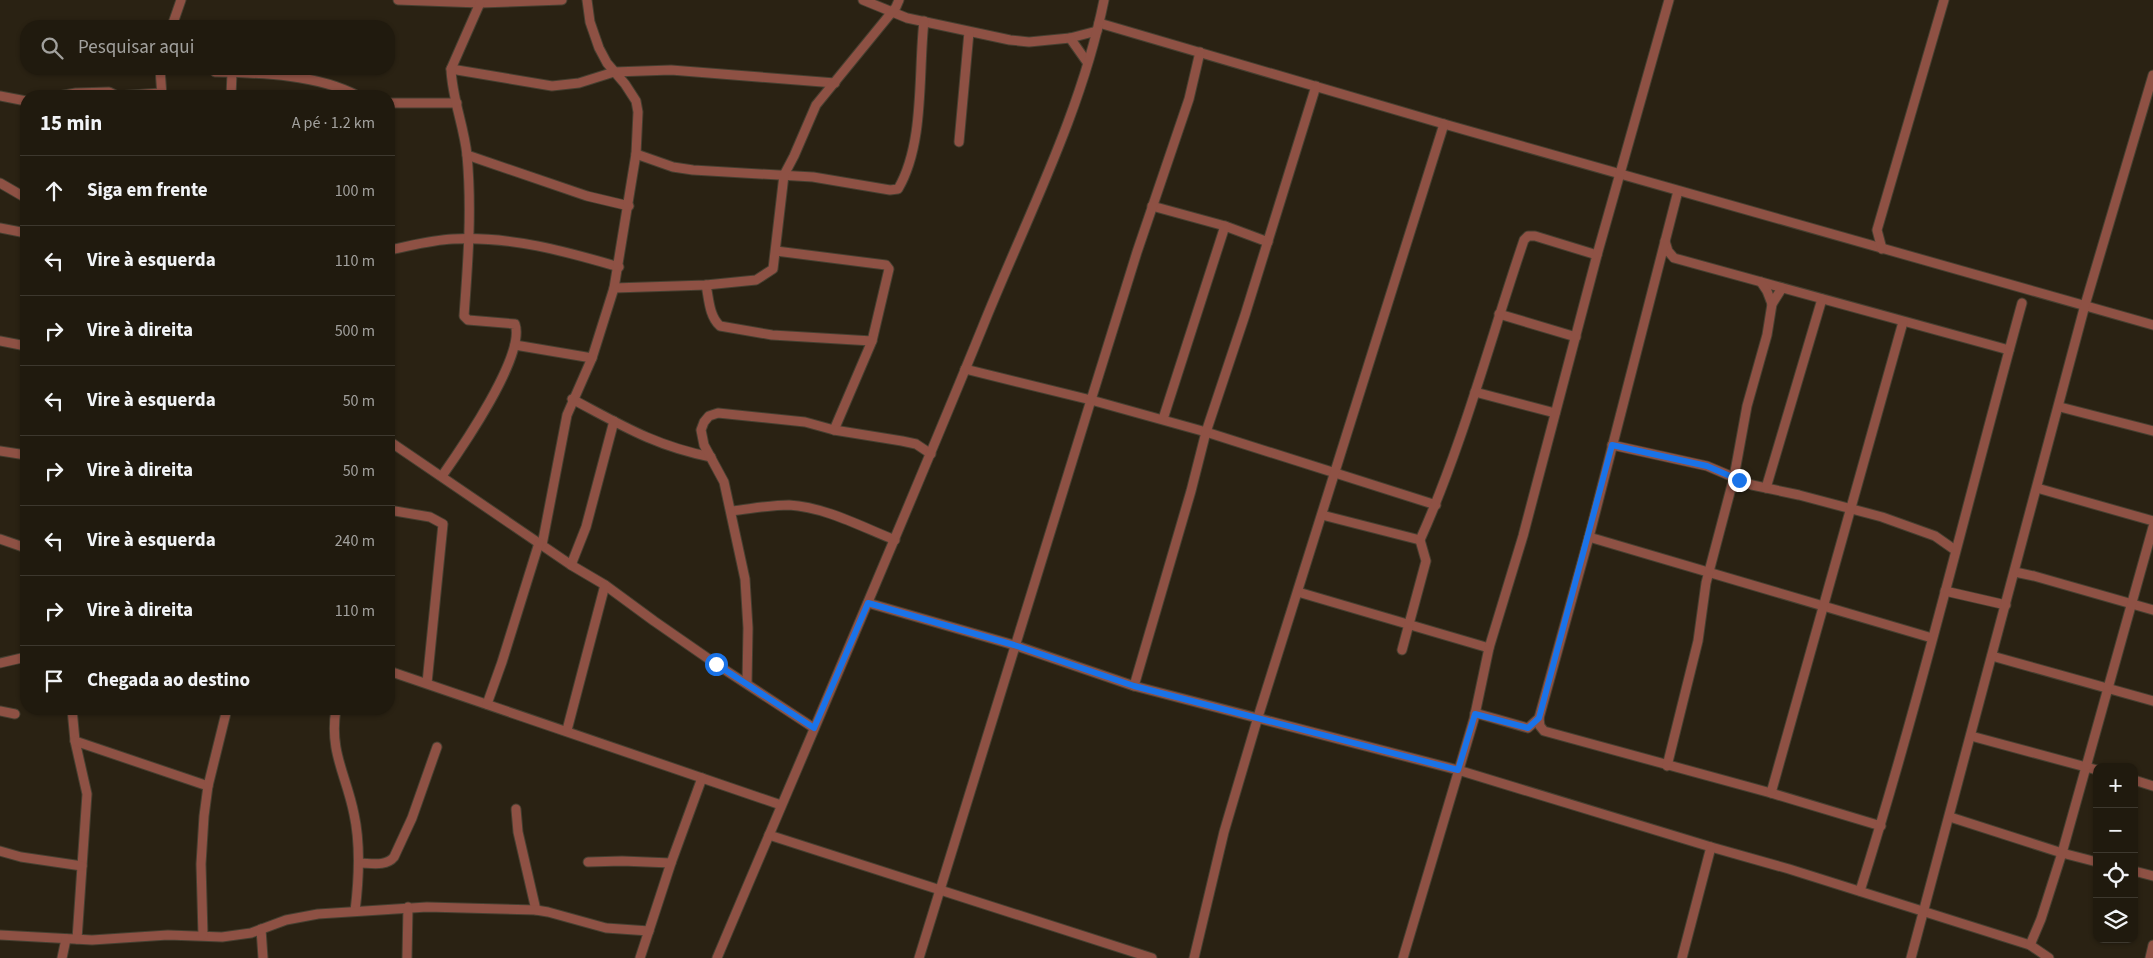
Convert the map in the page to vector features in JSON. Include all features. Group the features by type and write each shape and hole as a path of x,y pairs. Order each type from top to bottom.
{"street":[{"path":"174,20 182,0"},
{"path":"398,0 468,1 480,3 562,0"},
{"path":"486,704 502,662 540,544 563,432 572,399 592,358 614,288 629,206 636,154 638,112 631,93 607,62 594,36 587,0"},
{"path":"863,0 891,13 969,32 1029,42 1070,38 1098,27 1200,52 1444,124 2153,325"},
{"path":"614,288 706,285 756,280 773,269 784,175 816,105 891,13 899,0"},
{"path":"717,958 895,540 1016,245 1068,126 1098,27 1104,0"},
{"path":"1403,958 1475,714 1489,648 1523,536 1597,255 1669,0"},
{"path":"1882,249 1878,230 1944,0"},
{"path":"442,476 468,438 488,403 504,373 515,345 515,324 468,320 464,316 470,239 467,154 451,69 480,3"},
{"path":"636,154 673,167 693,170 813,177 890,190 898,189 915,142 924,21"},
{"path":"959,142 969,32"},
{"path":"1070,38 1087,62"},
{"path":"919,958 1014,645 1152,206 1188,99 1200,52"},
{"path":"451,69 552,86 579,83 614,72 671,70 835,83"},
{"path":"160,75 162,90"},
{"path":"231,90 232,75"},
{"path":"268,75 286,76 344,90"},
{"path":"1911,958 2060,407 2085,305 2153,76"},
{"path":"1134,686 1191,491 1206,432 1268,242 1316,86"},
{"path":"0,96 20,99"},
{"path":"395,103 457,103"},
{"path":"1194,958 1224,832 1258,717 1444,124"},
{"path":"467,154 588,196 629,206"},
{"path":"0,183 20,195"},
{"path":"1678,191 1539,718 1540,726 1544,731 1772,793 1880,826"},
{"path":"1152,206 1225,226 1268,242"},
{"path":"1163,420 1225,226"},
{"path":"0,228 20,232"},
{"path":"1860,243 1878,230"},
{"path":"1402,650 1426,561 1420,540 1436,504 1475,392 1524,240 1528,236 1535,236 1597,255"},
{"path":"395,249 426,242 470,239 553,248 619,267"},
{"path":"1665,241 1668,251 1674,258 2009,350"},
{"path":"776,251 888,266 888,274 872,341 834,430"},
{"path":"1658,270 1674,258"},
{"path":"1761,282 1772,304"},
{"path":"706,285 711,312 715,321 720,326 772,335 872,341"},
{"path":"1667,766 1698,640 1708,572 1734,477 1747,406 1767,335 1772,304 1782,288"},
{"path":"1766,488 1822,299"},
{"path":"1860,891 1880,826 1945,591 2022,303"},
{"path":"1499,314 1576,337"},
{"path":"1772,793 1903,322"},
{"path":"0,342 20,345"},
{"path":"515,345 592,358"},
{"path":"965,370 1091,400 1206,432 1436,504"},
{"path":"1475,392 1555,413"},
{"path":"572,399 640,436 667,446 711,457"},
{"path":"2060,407 2153,431"},
{"path":"747,683 747,602 731,511 724,482 704,445 701,430 704,422 709,416 718,413 805,422 834,430 916,444 931,454"},
{"path":"572,565 586,527 614,421"},
{"path":"395,445 540,544 605,585 654,621 814,728"},
{"path":"1612,445 1707,466 1752,486 1799,495 1882,517 1916,528 1946,542 1955,550"},
{"path":"0,451 20,454"},
{"path":"2037,488 2153,521"},
{"path":"731,511 788,505 805,507 824,512 895,540"},
{"path":"395,511 430,517 442,524 427,683"},
{"path":"1322,515 1420,540"},
{"path":"2030,945 2041,919 2062,853 2153,527"},
{"path":"1588,537 1932,638"},
{"path":"0,539 20,546"},
{"path":"2015,572 2153,610"},
{"path":"567,730 605,585"},
{"path":"1945,591 2006,605"},
{"path":"1298,592 1489,648"},
{"path":"868,603 1014,645 1134,686 1458,770 1711,847 1790,868 2030,945 2048,958"},
{"path":"1992,656 2153,701"},
{"path":"0,663 20,658"},
{"path":"395,673 567,730 781,805"},
{"path":"0,710 15,714"},
{"path":"1475,714 1528,728 1539,718"},
{"path":"73,715 75,741 87,794 77,939"},
{"path":"203,935 202,838 208,786 226,715"},
{"path":"336,715 334,739 358,834 359,863 355,911"},
{"path":"1971,736 2093,769"},
{"path":"75,741 208,786"},
{"path":"359,863 390,862 394,857 412,818 437,747"},
{"path":"640,958 670,863 702,778"},
{"path":"2138,781 2153,786"},
{"path":"516,810 518,832 536,910"},
{"path":"1950,818 2093,861"},
{"path":"769,835 1152,958"},
{"path":"1682,958 1711,847"},
{"path":"0,851 21,857 82,866"},
{"path":"588,862 670,863"},
{"path":"2138,872 2153,876"},
{"path":"0,935 66,939 203,935 237,936 296,917 408,908 536,910 606,928 649,931"},
{"path":"407,958 408,908"},
{"path":"261,929 263,958"},
{"path":"62,958 66,939"},
{"path":"2150,958 2153,945"}],"route":[{"path":"716,664 814,728 868,603 1014,645 1134,686 1458,770 1475,714 1528,728 1539,718 1612,445 1707,466 1739,480"}]}
